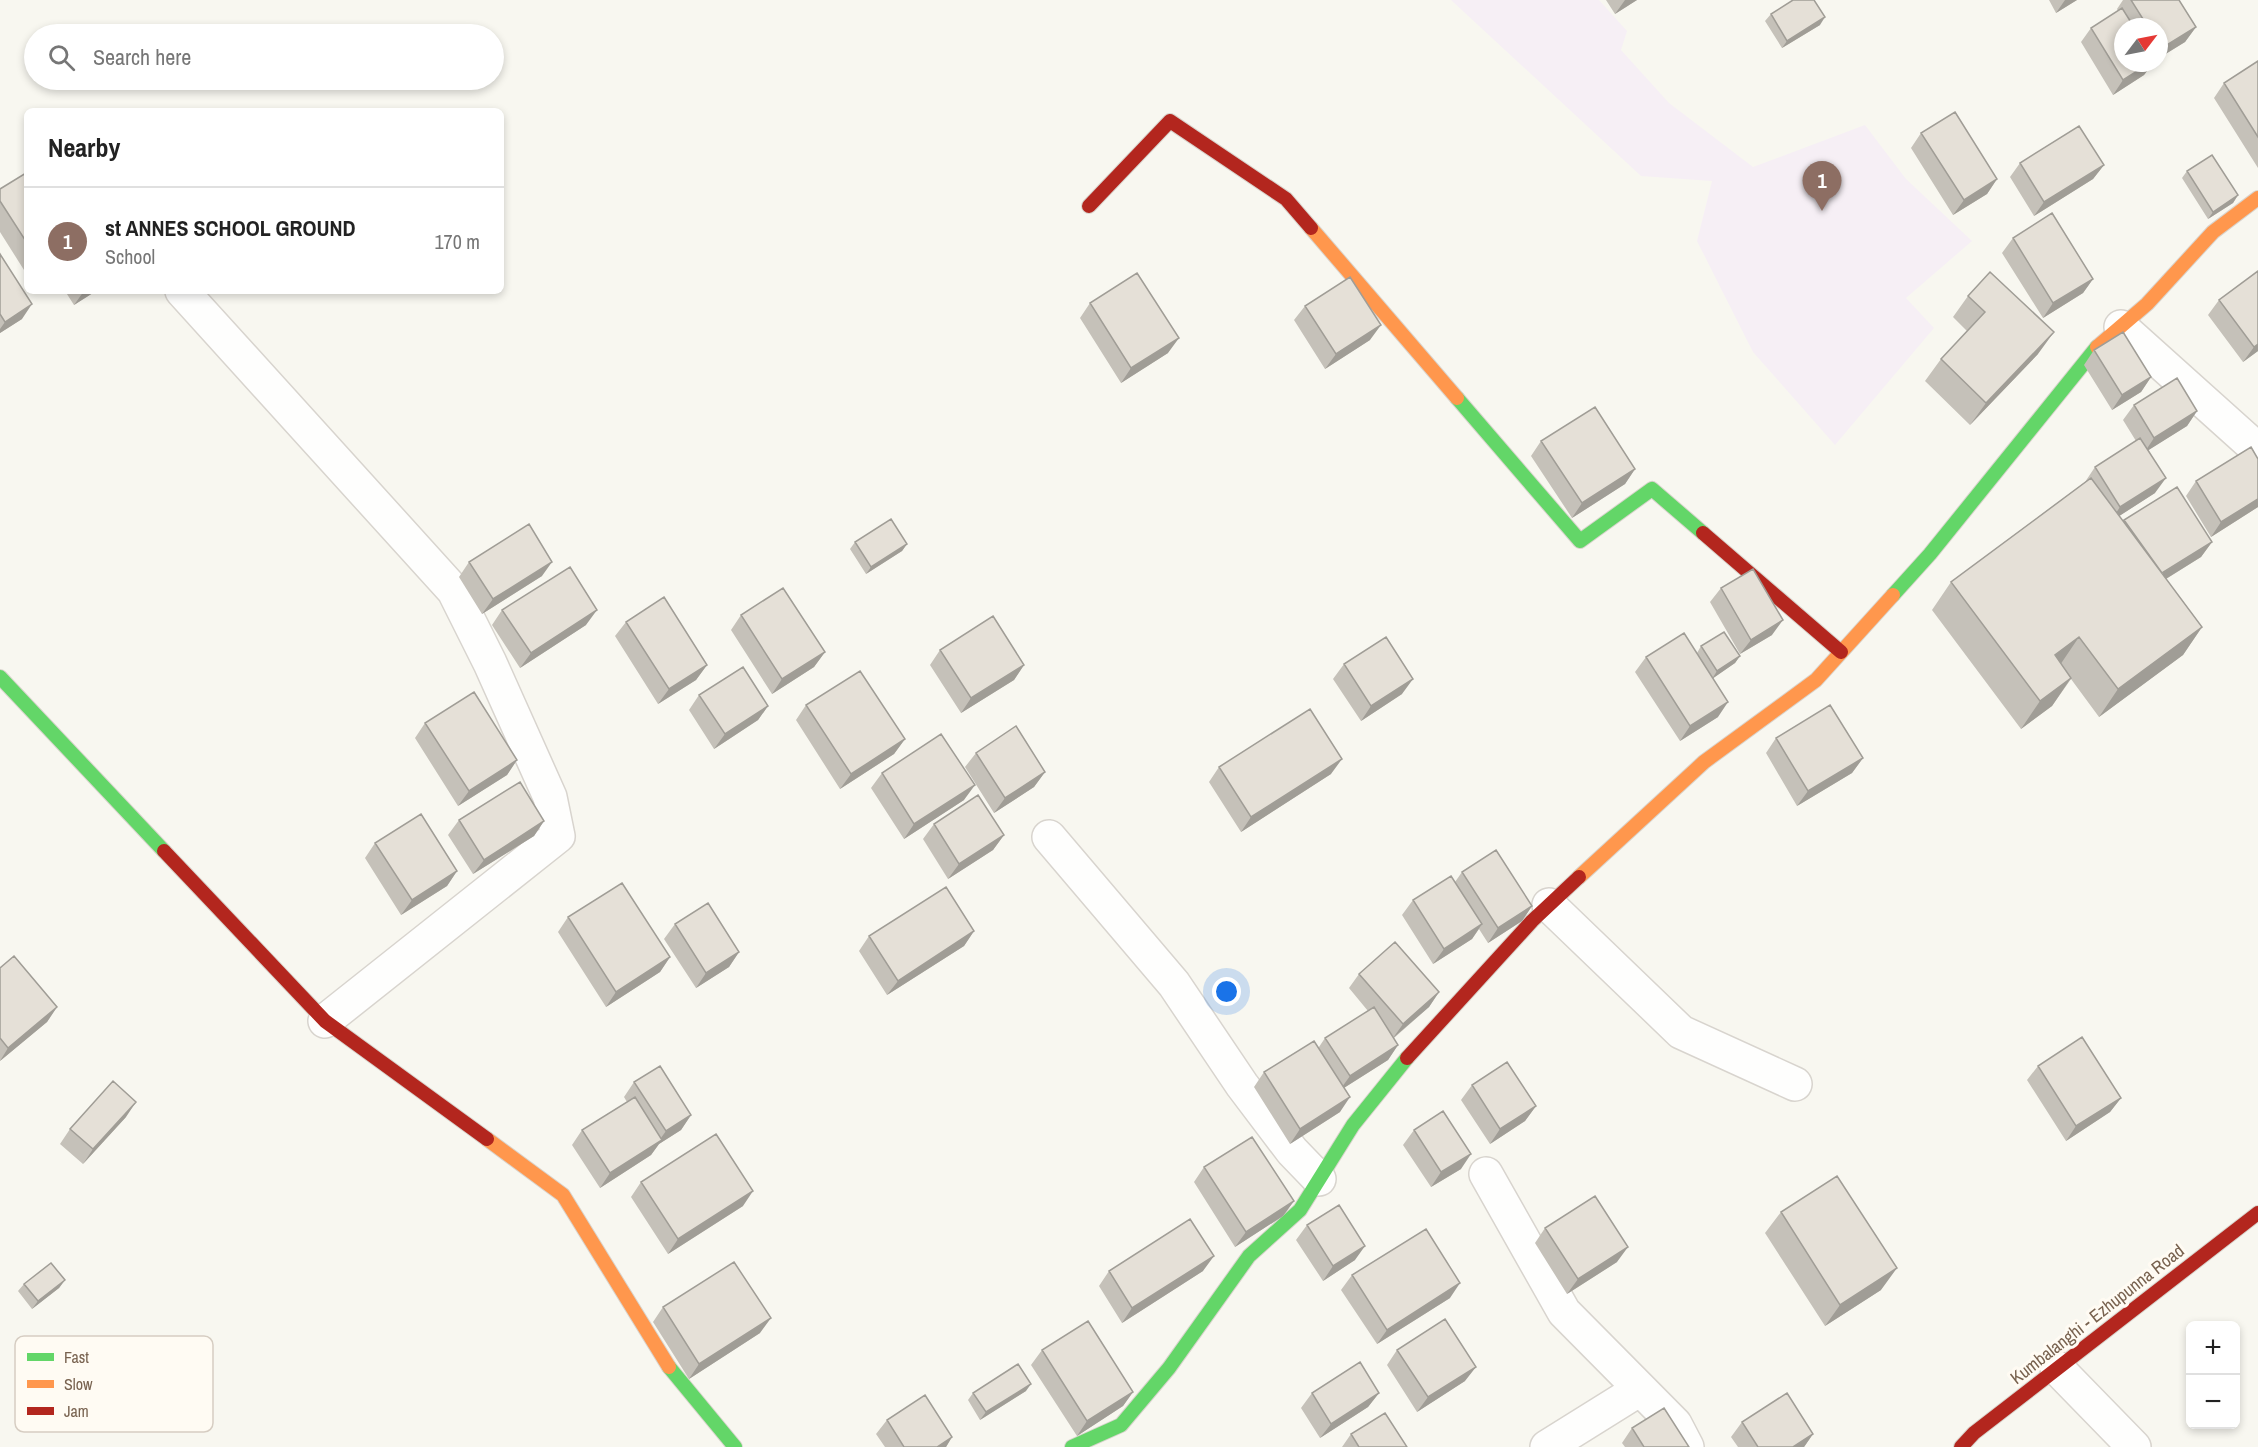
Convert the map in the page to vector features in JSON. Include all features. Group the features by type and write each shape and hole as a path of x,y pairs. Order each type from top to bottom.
{"street":[{"path":"1089,206 1170,121 1286,199 1580,541 1652,489 1841,652"},
{"path":"1072,1447 1121,1425 1169,1368 1249,1256 1300,1210 1353,1125 1398,1067 1549,905 1704,762 1816,680 1930,554 2098,346 2147,304 2213,232 2258,198"},
{"path":"185,294 454,591 490,663 550,797 558,836 325,1022"},
{"path":"2121,327 2258,450"},
{"path":"0,677 325,1022 562,1195 668,1366 735,1447"},
{"path":"1049,837 1174,984 1242,1085 1292,1151 1319,1179"},
{"path":"1549,905 1681,1032 1795,1084"},
{"path":"1486,1174 1564,1312 1675,1424 1687,1447"},
{"name":"Kumbalanghi - Ezhupunna Road","path":"1960,1447 1974,1432 2258,1213"},
{"path":"2057,1368 2134,1447"},
{"path":"1547,1447 1640,1389"}],"shaded area":[{"path":"1451,0 1599,0 1627,31 1621,50 1669,103 1753,167 1865,125 1906,179 1972,241 1906,298 1934,328 1835,445 1753,352 1697,241 1712,181 1641,176"}],"building":[{"path":"1793,0 1814,0 1825,17 1787,41 1771,14"},
{"path":"2131,0 2179,0 2196,27 2168,44 2168,18 2142,18"},
{"path":"2122,8 2128,18 2114,18 2114,65 2091,28"},
{"path":"2258,61 2258,137 2224,83"},
{"path":"2118,72 2136,72 2123,80"},
{"path":"1955,112 1997,179 1964,200 1921,133"},
{"path":"2079,126 2104,165 2044,202 2020,163"},
{"path":"2212,155 2238,195 2213,212 2187,171"},
{"path":"24,174 24,238 0,201 0,189"},
{"path":"2052,213 2093,279 2053,303 2013,238"},
{"path":"0,254 32,304 5,322 0,314"},
{"path":"2258,271 2258,344 2254,347 2219,300"},
{"path":"1990,272 2054,332 1986,403 1941,359 1985,312 1968,296"},
{"path":"1137,273 1179,338 1131,368 1090,303"},
{"path":"1350,277 1381,325 1336,354 1305,306"},
{"path":"2123,332 2151,377 2122,395 2094,350"},
{"path":"2177,378 2197,411 2154,438 2134,405"},
{"path":"1595,407 1635,469 1582,503 1541,441"},
{"path":"2140,438 2166,478 2120,507 2095,467"},
{"path":"2251,447 2258,459 2258,499 2221,522 2196,481"},
{"path":"2091,478 2202,627 2118,689 2079,637 2055,655 2071,678 2040,701 1951,582"},
{"path":"2177,487 2212,542 2162,573 2124,520"},
{"path":"891,519 907,544 871,567 855,542"},
{"path":"529,524 552,562 493,599 469,562"},
{"path":"570,567 597,610 531,653 502,610"},
{"path":"1753,569 1783,620 1751,640 1721,588"},
{"path":"783,588 825,652 782,679 741,615"},
{"path":"664,597 707,665 669,689 626,622"},
{"path":"993,616 1024,665 971,698 940,650"},
{"path":"1724,632 1740,656 1717,671 1701,646"},
{"path":"1684,633 1728,702 1690,726 1646,657"},
{"path":"1386,637 1413,679 1371,706 1344,664"},
{"path":"743,667 768,706 725,734 699,695"},
{"path":"860,671 905,739 851,774 806,705"},
{"path":"474,692 517,760 469,791 425,723"},
{"path":"1830,705 1863,758 1808,791 1776,738"},
{"path":"1310,709 1342,759 1251,817 1219,767"},
{"path":"1016,726 1045,772 1005,798 976,753"},
{"path":"941,734 975,785 914,824 882,773"},
{"path":"520,782 544,821 484,860 459,820"},
{"path":"978,795 1004,835 959,864 934,824"},
{"path":"421,814 457,871 412,900 375,843"},
{"path":"1496,850 1532,906 1498,928 1462,872"},
{"path":"1451,876 1482,924 1444,949 1413,900"},
{"path":"622,883 670,957 616,992 568,917"},
{"path":"946,887 974,931 898,981 869,936"},
{"path":"708,903 739,952 706,973 675,924"},
{"path":"1395,942 1439,992 1403,1024 1359,974"},
{"path":"14,956 57,1007 8,1048 0,1038 0,968"},
{"path":"1374,1007 1398,1045 1350,1076 1325,1038"},
{"path":"2082,1037 2121,1098 2076,1126 2038,1066"},
{"path":"1314,1041 1350,1097 1300,1129 1264,1072"},
{"path":"1507,1062 1536,1106 1500,1129 1472,1085"},
{"path":"660,1066 691,1115 666,1131 634,1082"},
{"path":"113,1081 136,1102 93,1149 70,1129"},
{"path":"635,1097 662,1140 610,1173 582,1130"},
{"path":"1443,1111 1471,1154 1441,1172 1414,1130"},
{"path":"716,1134 753,1191 678,1239 641,1182"},
{"path":"1252,1137 1294,1201 1246,1232 1204,1167"},
{"path":"1837,1176 1897,1268 1840,1305 1781,1212"},
{"path":"1595,1196 1628,1247 1578,1279 1545,1228"},
{"path":"1339,1205 1365,1246 1333,1266 1307,1225"},
{"path":"1190,1219 1214,1256 1132,1308 1109,1271"},
{"path":"1426,1229 1460,1283 1387,1330 1352,1275"},
{"path":"734,1262 771,1318 699,1364 663,1307"},
{"path":"51,1263 65,1280 38,1301 24,1284"},
{"path":"1445,1319 1476,1367 1428,1397 1397,1350"},
{"path":"1088,1321 1133,1392 1087,1421 1042,1350"},
{"path":"1360,1362 1379,1393 1331,1424 1312,1393"},
{"path":"1018,1364 1031,1384 986,1412 973,1393"},
{"path":"1787,1393 1813,1434 1793,1447 1758,1447 1742,1422"},
{"path":"925,1395 952,1437 937,1447 904,1447 887,1420"},
{"path":"1664,1408 1689,1447 1644,1447 1632,1428"},
{"path":"1385,1413 1407,1447 1359,1447 1351,1434"}],"traffic: fast":[{"path":"1893,595 1930,554 2097,347"},
{"path":"1457,398 1580,541 1652,489 1703,533"},
{"path":"0,677 164,851"},
{"path":"1072,1447 1121,1425 1169,1368 1249,1256 1300,1210 1353,1125 1407,1058"},
{"path":"669,1367 735,1447"}],"traffic: slow":[{"path":"2097,347 2147,304 2213,232 2258,198"},
{"path":"1311,228 1457,398"},
{"path":"1579,877 1704,762 1816,680 1893,595"},
{"path":"487,1139 563,1195 669,1367"}],"traffic: jam":[{"path":"1089,206 1170,121 1286,199 1311,228"},
{"path":"1703,533 1841,652"},
{"path":"164,851 325,1021 487,1139"},
{"path":"1407,1058 1532,921 1579,877"},
{"path":"1961,1447 1974,1433 2258,1213"}],"place":[{"name":"st ANNES SCHOOL GROUND","path":"1822,211"}]}
